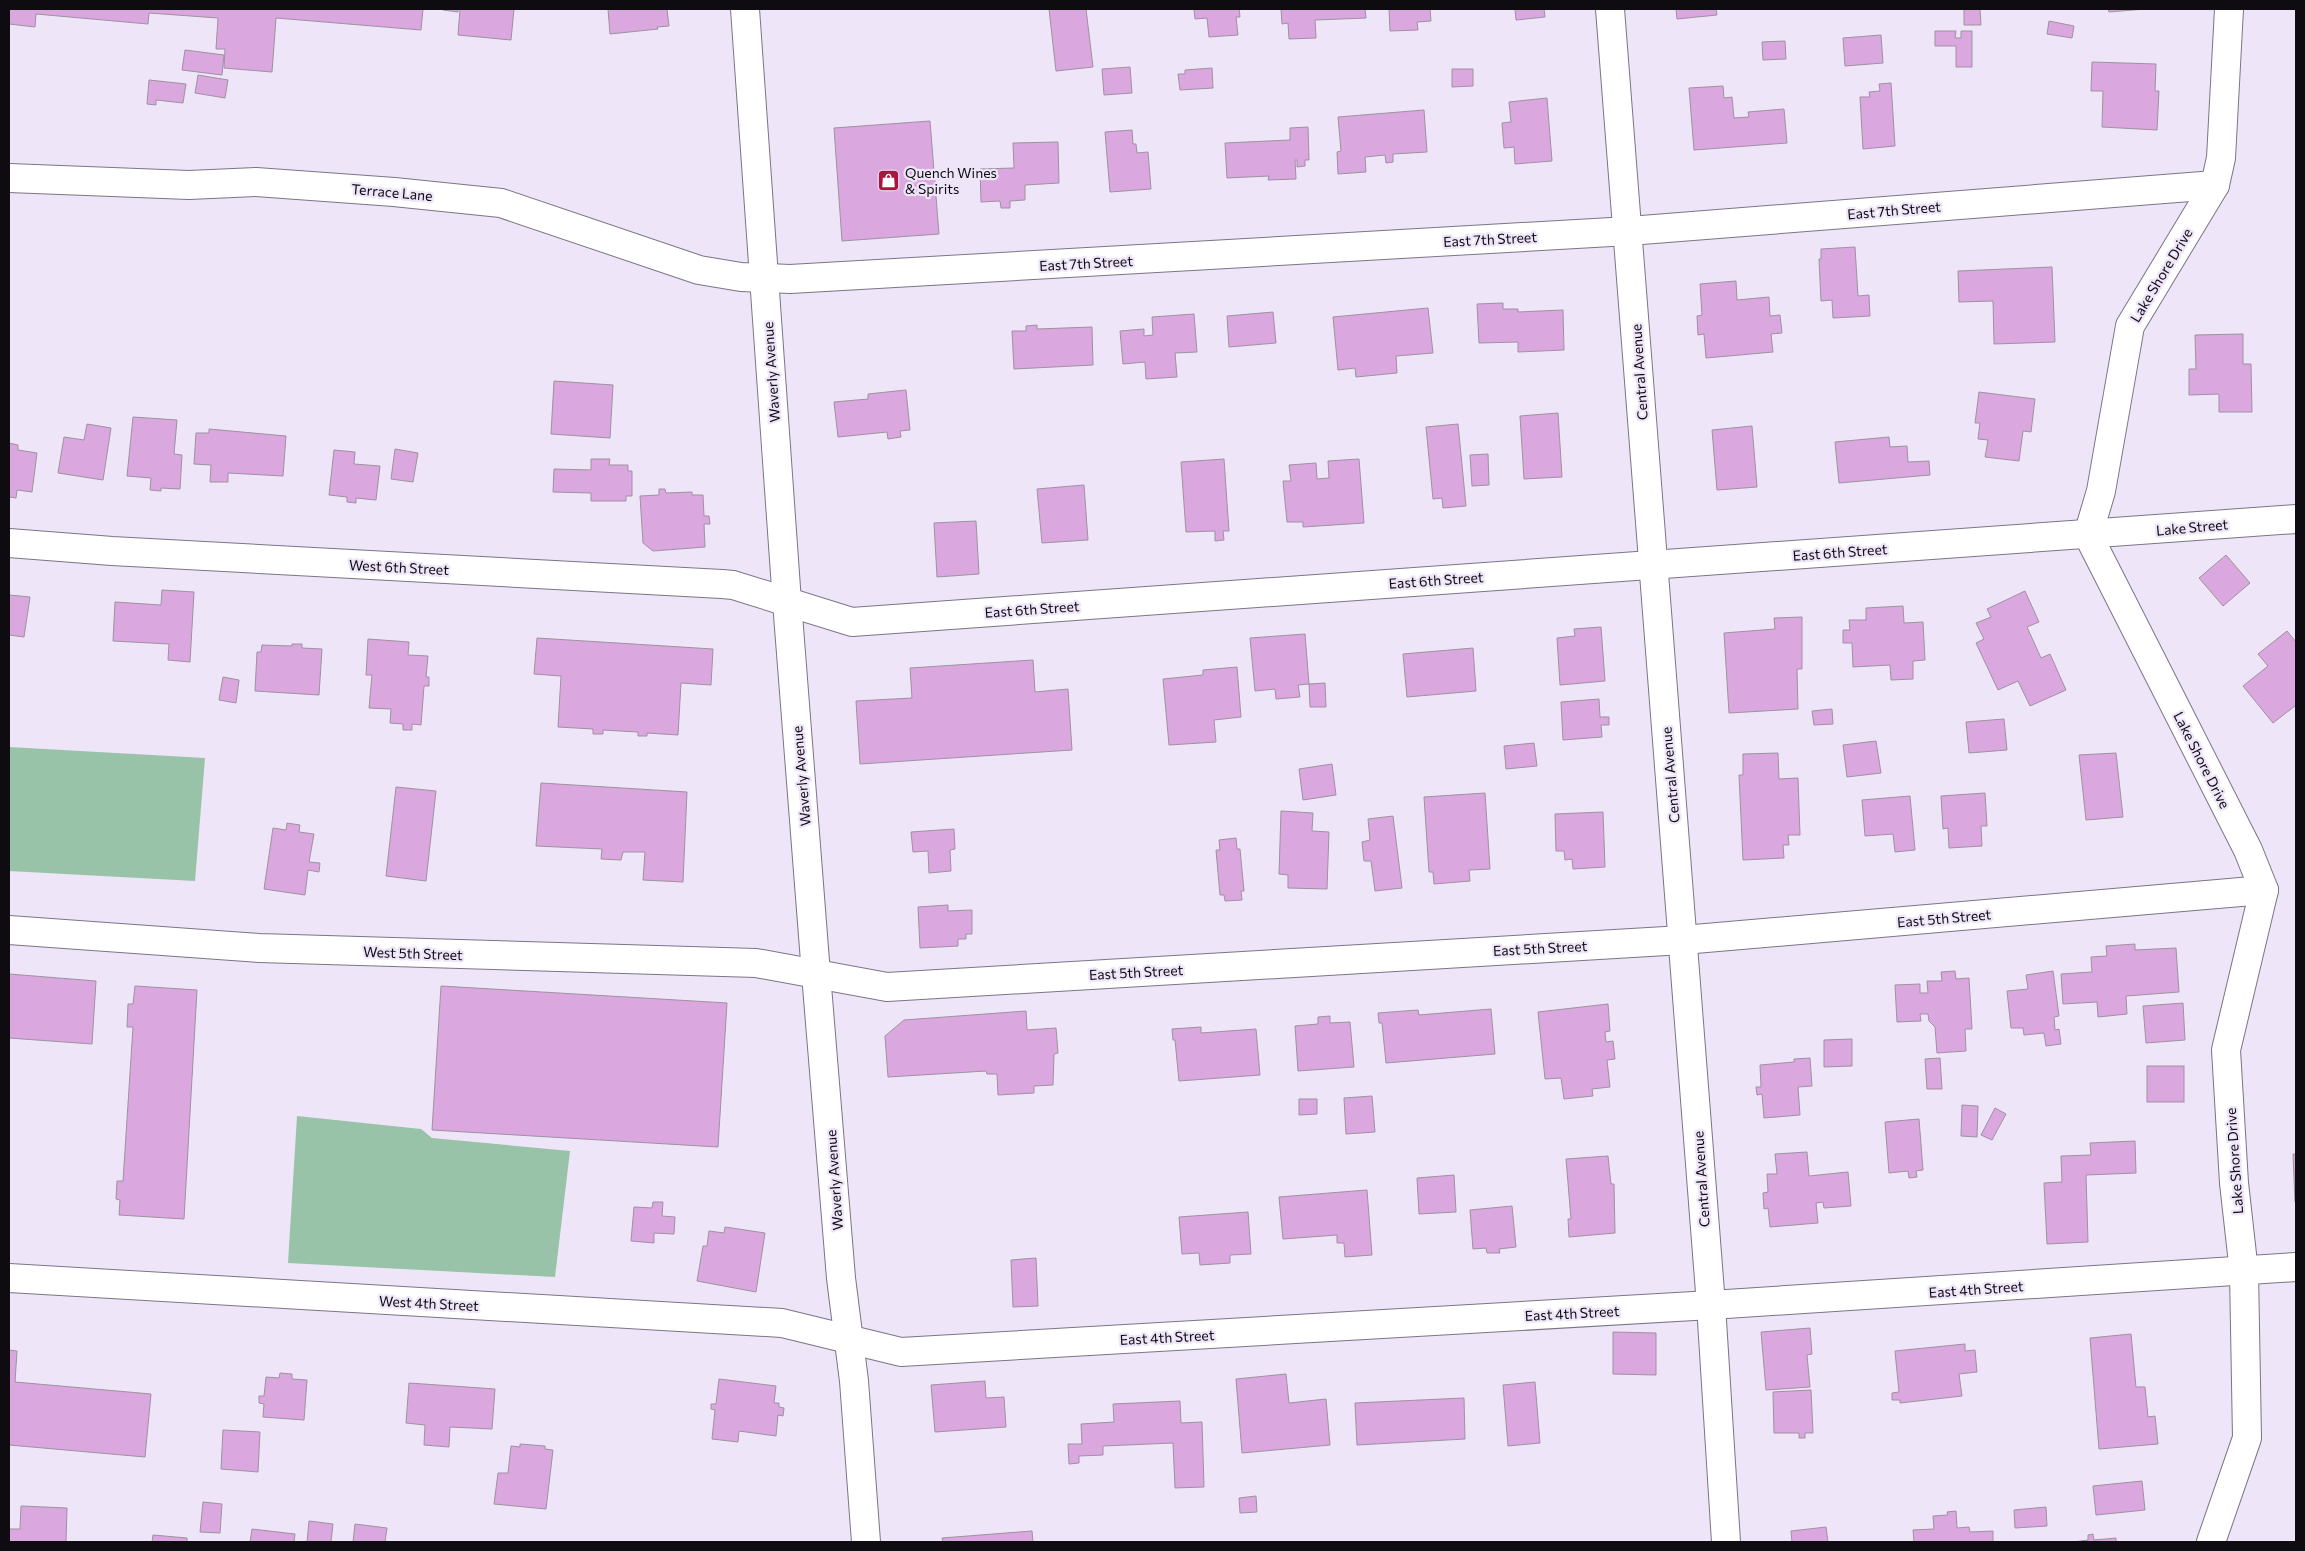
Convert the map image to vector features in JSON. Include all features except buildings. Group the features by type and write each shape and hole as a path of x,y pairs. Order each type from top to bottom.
{"street":[{"name":"Waverly Avenue","path":"745,9 787,602 816,974 841,1278 866,1542"},
{"name":"Central Avenue","path":"1610,9 1711,1305 1726,1542"},
{"name":"Lake Shore Drive","path":"2211,1542 2247,1438 2244,1272 2234,1183 2226,1050 2264,890 2248,850 2088,535 2101,491 2130,326 2215,185 2221,158 2229,9"},
{"name":"Terrace Lane","path":"9,178 189,185 256,182 394,192 501,203 699,270 764,279"},
{"name":"East 7th Street","path":"764,279 827,278 1628,231 2215,185"},
{"name":"Lake Street","path":"2088,535 2296,519"},
{"name":"East 6th Street","path":"787,602 852,622 1653,564 2088,535"},
{"name":"West 6th Street","path":"9,543 112,552 722,584 733,585 787,602"},
{"name":"East 5th Street","path":"816,974 887,986 1683,940 2264,890"},
{"name":"West 5th Street","path":"9,930 259,948 756,963 816,974"},
{"name":"East 4th Street","path":"848,1338 901,1352 917,1352 1711,1305 2244,1272 2296,1267"},
{"name":"West 4th Street","path":"9,1278 782,1323 848,1338"}],"green space":[{"path":"9,747 205,758 195,881 9,871"},
{"path":"297,1116 421,1129 432,1138 570,1151 555,1277 288,1263"}],"place":[{"name":"Quench Wines & Spirits","path":"889,180"}]}
